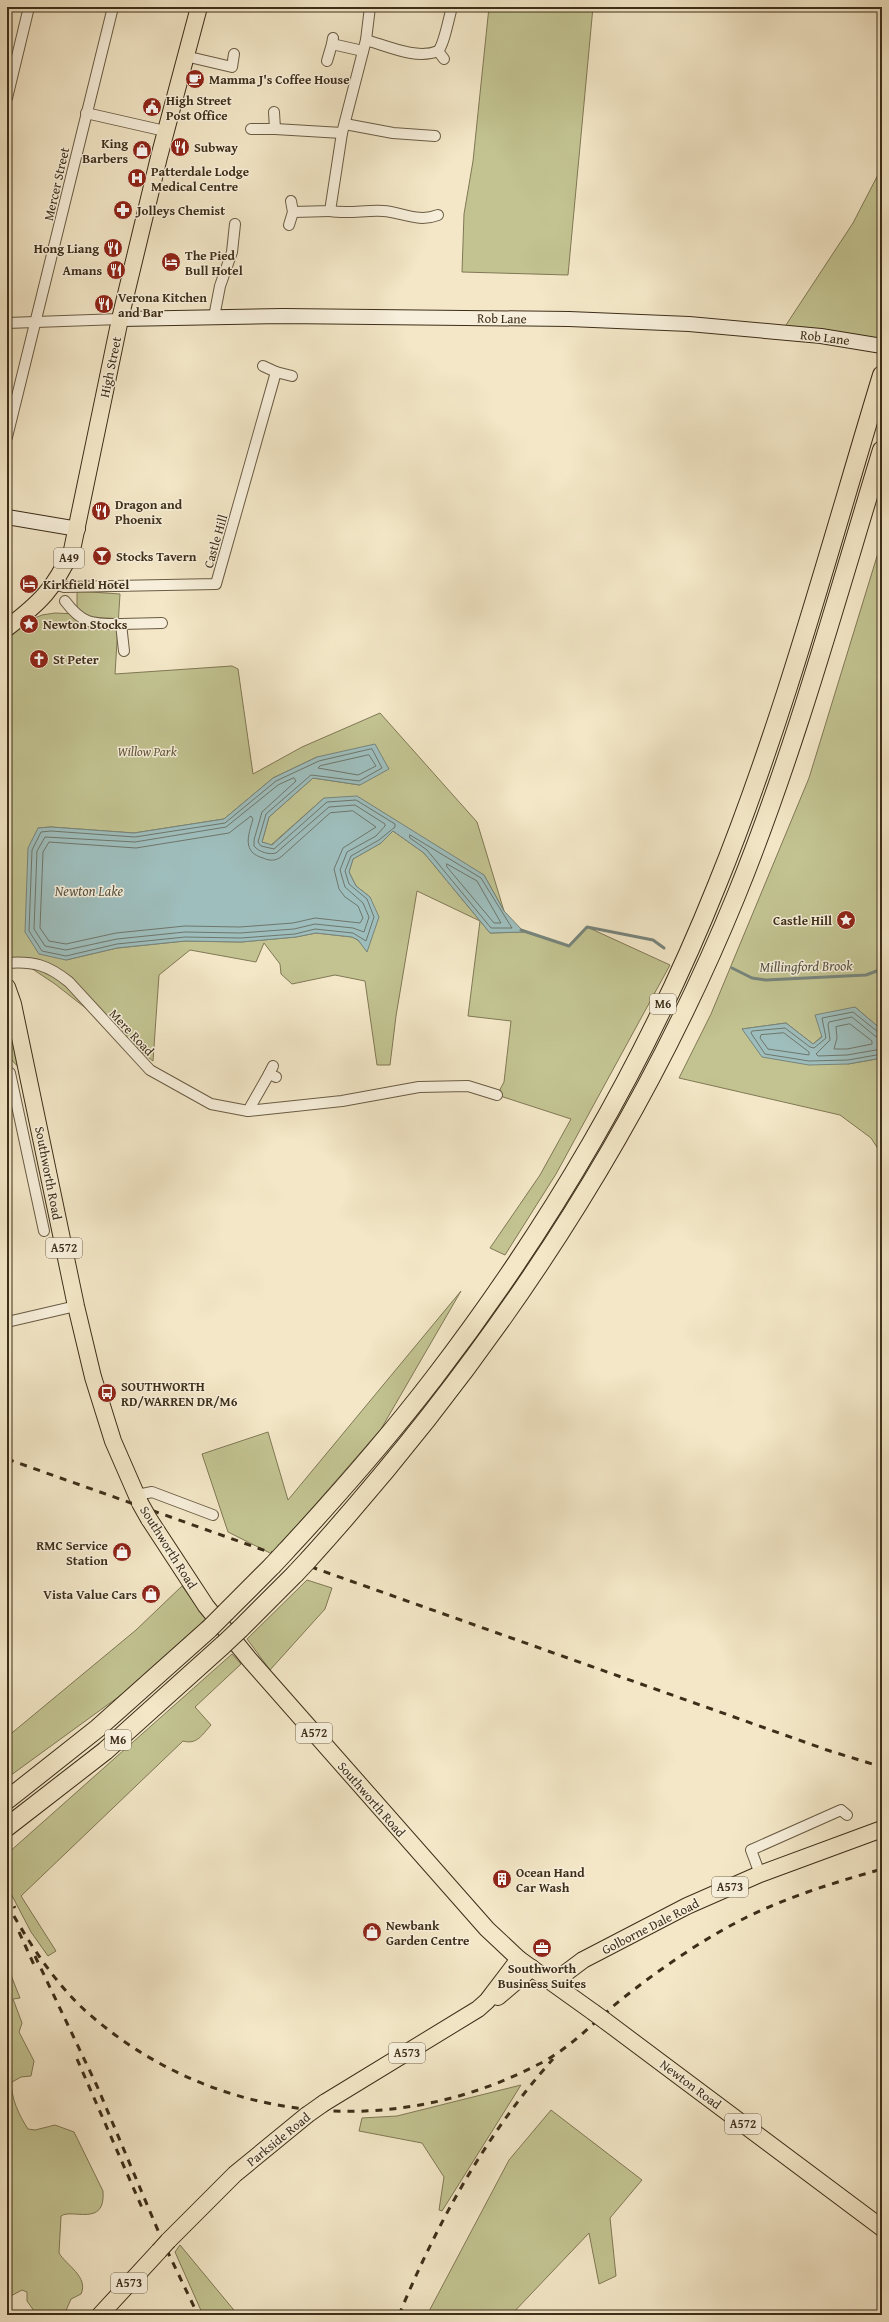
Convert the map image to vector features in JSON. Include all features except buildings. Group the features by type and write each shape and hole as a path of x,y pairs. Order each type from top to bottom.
{"highway":[{"name":"M6","path":"7,1800 98,1728 209,1629 286,1551 385,1440 435,1378 484,1310 583,1156 642,1048 716,889 763,763 882,376"},
{"name":"M6","path":"7,1827 105,1751 223,1646 309,1559 398,1458 505,1318 600,1170 661,1058 711,955 761,832 784,770 882,450"}],"main road":[{"name":"High Street","path":"59,586 78,529 120,319 165,131 199,7"},
{"name":"A49","path":"7,628 34,608 59,586"},
{"name":"Southworth Road","path":"7,986 13,1004 76,1306 102,1408 113,1441 149,1518 206,1606 250,1659 487,1929 525,1964 561,1988"},
{"name":"Golborne Dale Road","path":"561,1988 583,1960 687,1906 760,1874 882,1828"},
{"name":"Parkside Road","path":"100,2315 164,2246 235,2174 307,2115 324,2103 464,2018 488,2001 525,1964"},
{"name":"Newton Road","path":"561,1988 882,2228"}],"street":[{"path":"7,98 29,7"},
{"name":"Mercer Street","path":"7,437 113,7"},
{"path":"330,211 343,128 366,40 370,7"},
{"path":"366,40 409,52 441,55 445,27 452,7"},
{"path":"327,61 332,41 363,51"},
{"path":"232,67 234,54"},
{"path":"185,56 242,70"},
{"path":"274,112 275,129"},
{"path":"86,113 165,131"},
{"path":"252,129 343,128 435,136"},
{"path":"289,225 293,212 291,201"},
{"path":"293,212 330,211 343,213 384,211 421,219 438,215"},
{"path":"214,317 220,286 232,252 235,224"},
{"name":"Rob Lane","path":"120,319 283,316 558,319 689,324 821,336 882,346"},
{"path":"7,322 120,319"},
{"path":"263,366 276,372 292,376"},
{"name":"Castle Hill","path":"59,586 216,584 276,372"},
{"path":"7,517 78,529"},
{"path":"59,586 65,601 67,614"},
{"path":"65,601 80,617 94,624 162,624"},
{"path":"121,624 124,651"},
{"name":"Mere Road","path":"7,963 32,962 54,970 69,982 150,1070 211,1104 248,1111 342,1101 419,1086 468,1086 497,1095"},
{"path":"9,1072 30,1083"},
{"path":"9,1072 44,1229 32,1228"},
{"path":"248,1111 273,1073"},
{"path":"7,1322 76,1306"},
{"path":"139,1499 152,1492 213,1515"},
{"path":"760,1874 751,1850 841,1810 847,1815"}],"green space":[{"path":"489,7 593,7 568,275 462,272 464,214 473,161"},
{"path":"882,167 882,323 877,341 784,328 853,223"},
{"path":"882,540 882,1030 855,1007 813,1044 786,1023 742,1029 848,1064 882,1058 882,1155 871,1138 840,1115 679,1078 711,1014 809,778"},
{"name":"Willow Park","path":"77,591 120,594 115,674 232,666 238,669 253,774 302,747 380,713 477,822 504,911 484,875 394,832 424,853 490,933 524,932 569,946 587,927 670,965 556,1174 505,1255 490,1248 540,1175 571,1119 497,1095 504,1082 511,1021 468,1016 480,921 417,891 396,1016 390,1065 377,1065 365,981 335,975 292,984 281,974 280,964 264,943 256,962 190,950 159,975 153,1061 55,984 25,964 7,968 7,629 42,615 55,613 77,614","holes":["317,757 360,785 313,778 269,817 262,842 271,845 324,798 393,831 381,843 353,859 349,872 356,886 370,897 367,951 358,940 352,937 316,933 296,937 241,942 185,941 117,948 66,960 38,828 51,827 134,833 224,819 273,778"]},
{"path":"7,1005 22,1071 7,1055"},
{"path":"461,1291 381,1429 272,1554 228,1532 202,1454 268,1432 288,1500"},
{"path":"307,1580 332,1588 325,1609 270,1670 247,1639"},
{"path":"182,1586 206,1619 121,1695 7,1778 7,1737 136,1630"},
{"path":"232,1654 241,1664 195,1707 211,1725 205,1732 192,1742 183,1741 21,1896 56,1951 48,1956 31,1932 7,1886 7,1854"},
{"path":"7,1965 20,1998 13,1999 22,2023 19,2032 34,2061 31,2076 21,2077 12,2082 16,2107 28,2129 35,2130 55,2125 74,2132 103,2191 103,2202 99,2209 94,2213 66,2214 61,2216 59,2253 76,2272 82,2282 83,2288 81,2294 71,2299 64,2315 37,2315 27,2301 27,2292 22,2290 7,2298"},
{"path":"521,2085 442,2211 439,2210 444,2177 422,2143 359,2131 362,2118 397,2116"},
{"path":"551,2110 642,2180 610,2218 616,2276 599,2284 589,2233 511,2315 427,2315 509,2160"},
{"path":"180,2245 238,2315 203,2315 175,2252"}],"water":[{"name":"Newton Lake","path":"375,744 389,769 360,785 313,778 269,817 262,842 272,845 324,798 357,796 484,875 504,911 524,932 490,933 424,853 393,831 381,843 353,859 349,872 356,886 370,897 379,917 367,952 358,940 352,937 316,933 296,937 241,942 185,941 117,948 66,960 39,954 25,932 28,848 38,828 51,827 134,833 224,819 273,778 317,757"},
{"path":"855,1007 882,1030 882,1058 848,1064 809,1065 762,1057 742,1029 786,1023 813,1044 822,1037 815,1015"}],"waterway":[{"path":"521,930 569,946 587,927 653,940 664,948"},
{"name":"Millingford Brook","path":"732,968 752,978 766,980 866,975 882,969"}],"railway":[{"path":"7,1459 827,1750 882,1767"},
{"path":"7,1904 34,1948 65,1990 89,2014 138,2051 192,2079 248,2098 306,2109 365,2111 424,2104 483,2088 539,2064 574,2041 641,1984 685,1953 716,1934 747,1917 780,1902 830,1884 882,1869"},
{"path":"7,1894 15,1908"},
{"path":"19,1932 34,1965"},
{"path":"35,1956 97,2086 162,2240 198,2315"},
{"path":"77,2059 143,2210"},
{"path":"399,2315 430,2247 465,2181 506,2118 553,2059"}],"place":[{"name":"Mamma J's Coffee House","path":"195,79"},
{"name":"High Street Post Office","path":"152,107"},
{"name":"Subway","path":"180,147"},
{"name":"King Barbers","path":"142,150"},
{"name":"Patterdale Lodge Medical Centre","path":"137,178"},
{"name":"Jolleys Chemist","path":"123,210"},
{"name":"Hong Liang","path":"113,248"},
{"name":"The Pied Bull Hotel","path":"171,262"},
{"name":"Amans","path":"116,270"},
{"name":"Verona Kitchen and Bar","path":"104,304"},
{"name":"Dragon and Phoenix","path":"101,511"},
{"name":"Stocks Tavern","path":"102,556"},
{"name":"Kirkfield Hotel","path":"29,584"},
{"name":"Newton Stocks","path":"29,624"},
{"name":"St Peter","path":"39,659"},
{"name":"Castle Hill","path":"846,920"},
{"name":"SOUTHWORTH RD/WARREN DR/M6","path":"107,1393"},
{"name":"RMC Service Station","path":"122,1552"},
{"name":"Vista Value Cars","path":"151,1594"},
{"name":"Ocean Hand Car Wash","path":"502,1879"},
{"name":"Newbank Garden Centre","path":"372,1932"},
{"name":"Southworth Business Suites","path":"542,1948"}]}
